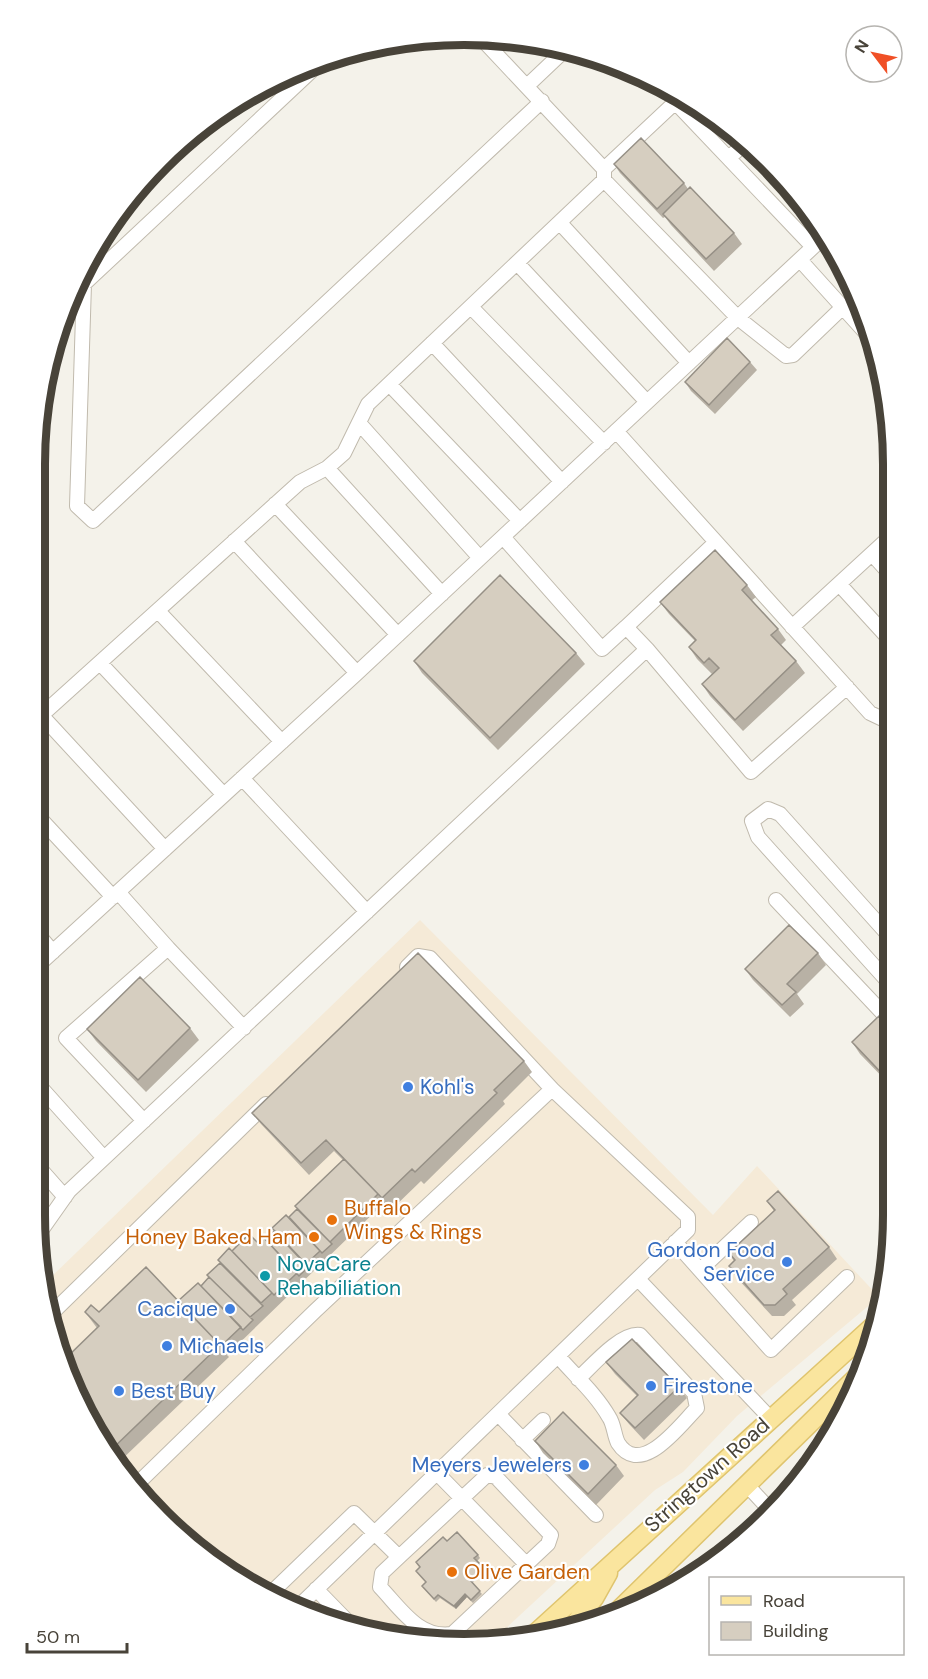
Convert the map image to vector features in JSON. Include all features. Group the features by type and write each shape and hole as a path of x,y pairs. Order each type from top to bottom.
{"main road":[{"name":"Stringtown Road","path":"543,1626 866,1332"},
{"name":"Stringtown Road","path":"633,1598 845,1388"},
{"path":"579,1618 594,1598 616,1558"}],"street":[{"path":"489,46 528,85 604,174 738,318 786,356 793,355 843,307"},
{"path":"528,85 559,56"},
{"path":"87,281 306,76"},
{"path":"84,288 77,506 93,521 542,101"},
{"path":"45,712 300,482 327,468 344,453 368,404 560,223 604,174 676,102"},
{"path":"689,111 729,158 813,247"},
{"path":"729,158 739,148"},
{"path":"560,223 689,363"},
{"path":"45,959 398,635 819,242"},
{"path":"800,260 860,326"},
{"path":"518,263 647,402"},
{"path":"471,307 604,443"},
{"path":"432,343 562,482"},
{"path":"389,384 520,521"},
{"path":"359,423 480,558"},
{"path":"616,431 870,713 883,719"},
{"path":"327,468 442,594"},
{"path":"275,504 398,635"},
{"path":"503,537 602,649 716,542"},
{"path":"234,542 357,673"},
{"path":"792,627 883,544"},
{"path":"872,554 883,566"},
{"path":"839,584 883,633"},
{"path":"158,610 282,742"},
{"path":"626,627 751,772 847,687"},
{"path":"45,1225 65,1197 104,1158 647,649"},
{"path":"100,663 224,795"},
{"path":"45,725 165,849"},
{"path":"242,778 367,912"},
{"path":"883,929 780,814 768,809 752,821 758,837 883,976"},
{"path":"45,823 244,1028"},
{"path":"776,900 883,1013"},
{"path":"45,943 53,952"},
{"path":"144,1121 66,1038 168,948"},
{"path":"303,1602 688,1230 688,1217 552,1089 430,958 418,956 393,981"},
{"path":"141,1481 331,1296 552,1089"},
{"path":"45,1092 104,1158"},
{"path":"56,1309 273,1097"},
{"path":"45,1175 65,1197"},
{"path":"700,1270 751,1222"},
{"path":"675,1242 771,1350 847,1277"},
{"path":"638,1279 770,1418"},
{"path":"558,1356 610,1418 618,1443 629,1454 637,1457 649,1454 698,1408 694,1393 640,1335 633,1334 622,1339 578,1379"},
{"path":"498,1414 596,1515"},
{"path":"522,1440 543,1420"},
{"path":"437,1473 527,1565"},
{"path":"427,1632 422,1630 380,1587 382,1573 483,1476 492,1475 548,1531 551,1540 453,1634"},
{"path":"746,1484 766,1505"},
{"path":"275,1589 354,1513 399,1557"},
{"path":"316,1590 342,1616"}],"shaded area":[{"path":"420,920 713,1215 757,1166 876,1293 874,1301 737,1416 683,1472 655,1490 502,1632 464,1634 382,1626 329,1612 254,1578 188,1530 149,1491 101,1424 67,1350 50,1278"}],"building":[{"path":"641,138 684,183 657,209 614,164"},
{"path":"690,187 734,233 706,259 663,214"},
{"path":"727,338 750,362 709,405 685,382"},
{"path":"715,550 747,585 742,590 778,629 771,635 796,661 735,720 702,684 719,668 709,658 704,663 689,647 696,640 660,602"},
{"path":"500,575 576,653 490,738 414,661"},
{"path":"789,925 818,953 787,984 796,992 782,1005 745,969"},
{"name":"Kohl's","path":"418,953 524,1061 494,1090 497,1093 415,1172 412,1169 382,1198 326,1140 301,1163 252,1113"},
{"path":"140,977 190,1028 138,1080 87,1029"},
{"path":"879,1016 883,1020 883,1075 852,1042"},
{"path":"344,1159 378,1194 330,1242 295,1206"},
{"name":"Gordon Food Service","path":"778,1191 829,1247 783,1289 787,1294 775,1305 764,1305 729,1266 735,1260 729,1253 775,1210 767,1201"},
{"name":"Honey Baked Ham","path":"297,1209 332,1244 322,1253 289,1217"},
{"path":"286,1215 320,1251 306,1264 272,1228"},
{"path":"274,1231 308,1267 299,1276 266,1240"},
{"path":"249,1234 258,1243 263,1237 297,1273 274,1295 232,1251"},
{"path":"229,1248 272,1293 261,1303 218,1260"},
{"path":"220,1263 263,1306 250,1317 207,1275"},
{"path":"146,1267 220,1345 115,1446 88,1400 69,1355 99,1326 85,1312 91,1305 99,1312"},
{"name":"Cacique","path":"209,1277 253,1320 243,1330 201,1286"},
{"path":"198,1283 241,1327 221,1346 178,1301"},
{"name":"Firestone","path":"632,1339 679,1387 635,1428 620,1413 638,1395 606,1362"},
{"name":"Meyers Jewelers","path":"563,1412 616,1465 588,1494 535,1441"},
{"name":"Olive Garden","path":"457,1532 478,1555 474,1558 483,1567 470,1580 480,1591 471,1600 465,1594 454,1606 438,1595 434,1599 422,1586 426,1582 416,1571 420,1567 416,1562 443,1537 447,1541"}],"place":[{"name":"Kohl's","path":"408,1087"},
{"name":"Buffalo Wings & Rings","path":"332,1220"},
{"name":"Honey Baked Ham","path":"314,1237"},
{"name":"Gordon Food Service","path":"787,1262"},
{"name":"NovaCare Rehabiliation","path":"265,1276"},
{"name":"Cacique","path":"230,1309"},
{"name":"Michaels","path":"167,1346"},
{"name":"Firestone","path":"651,1386"},
{"name":"Best Buy","path":"119,1391"},
{"name":"Meyers Jewelers","path":"584,1465"},
{"name":"Olive Garden","path":"452,1572"}]}
